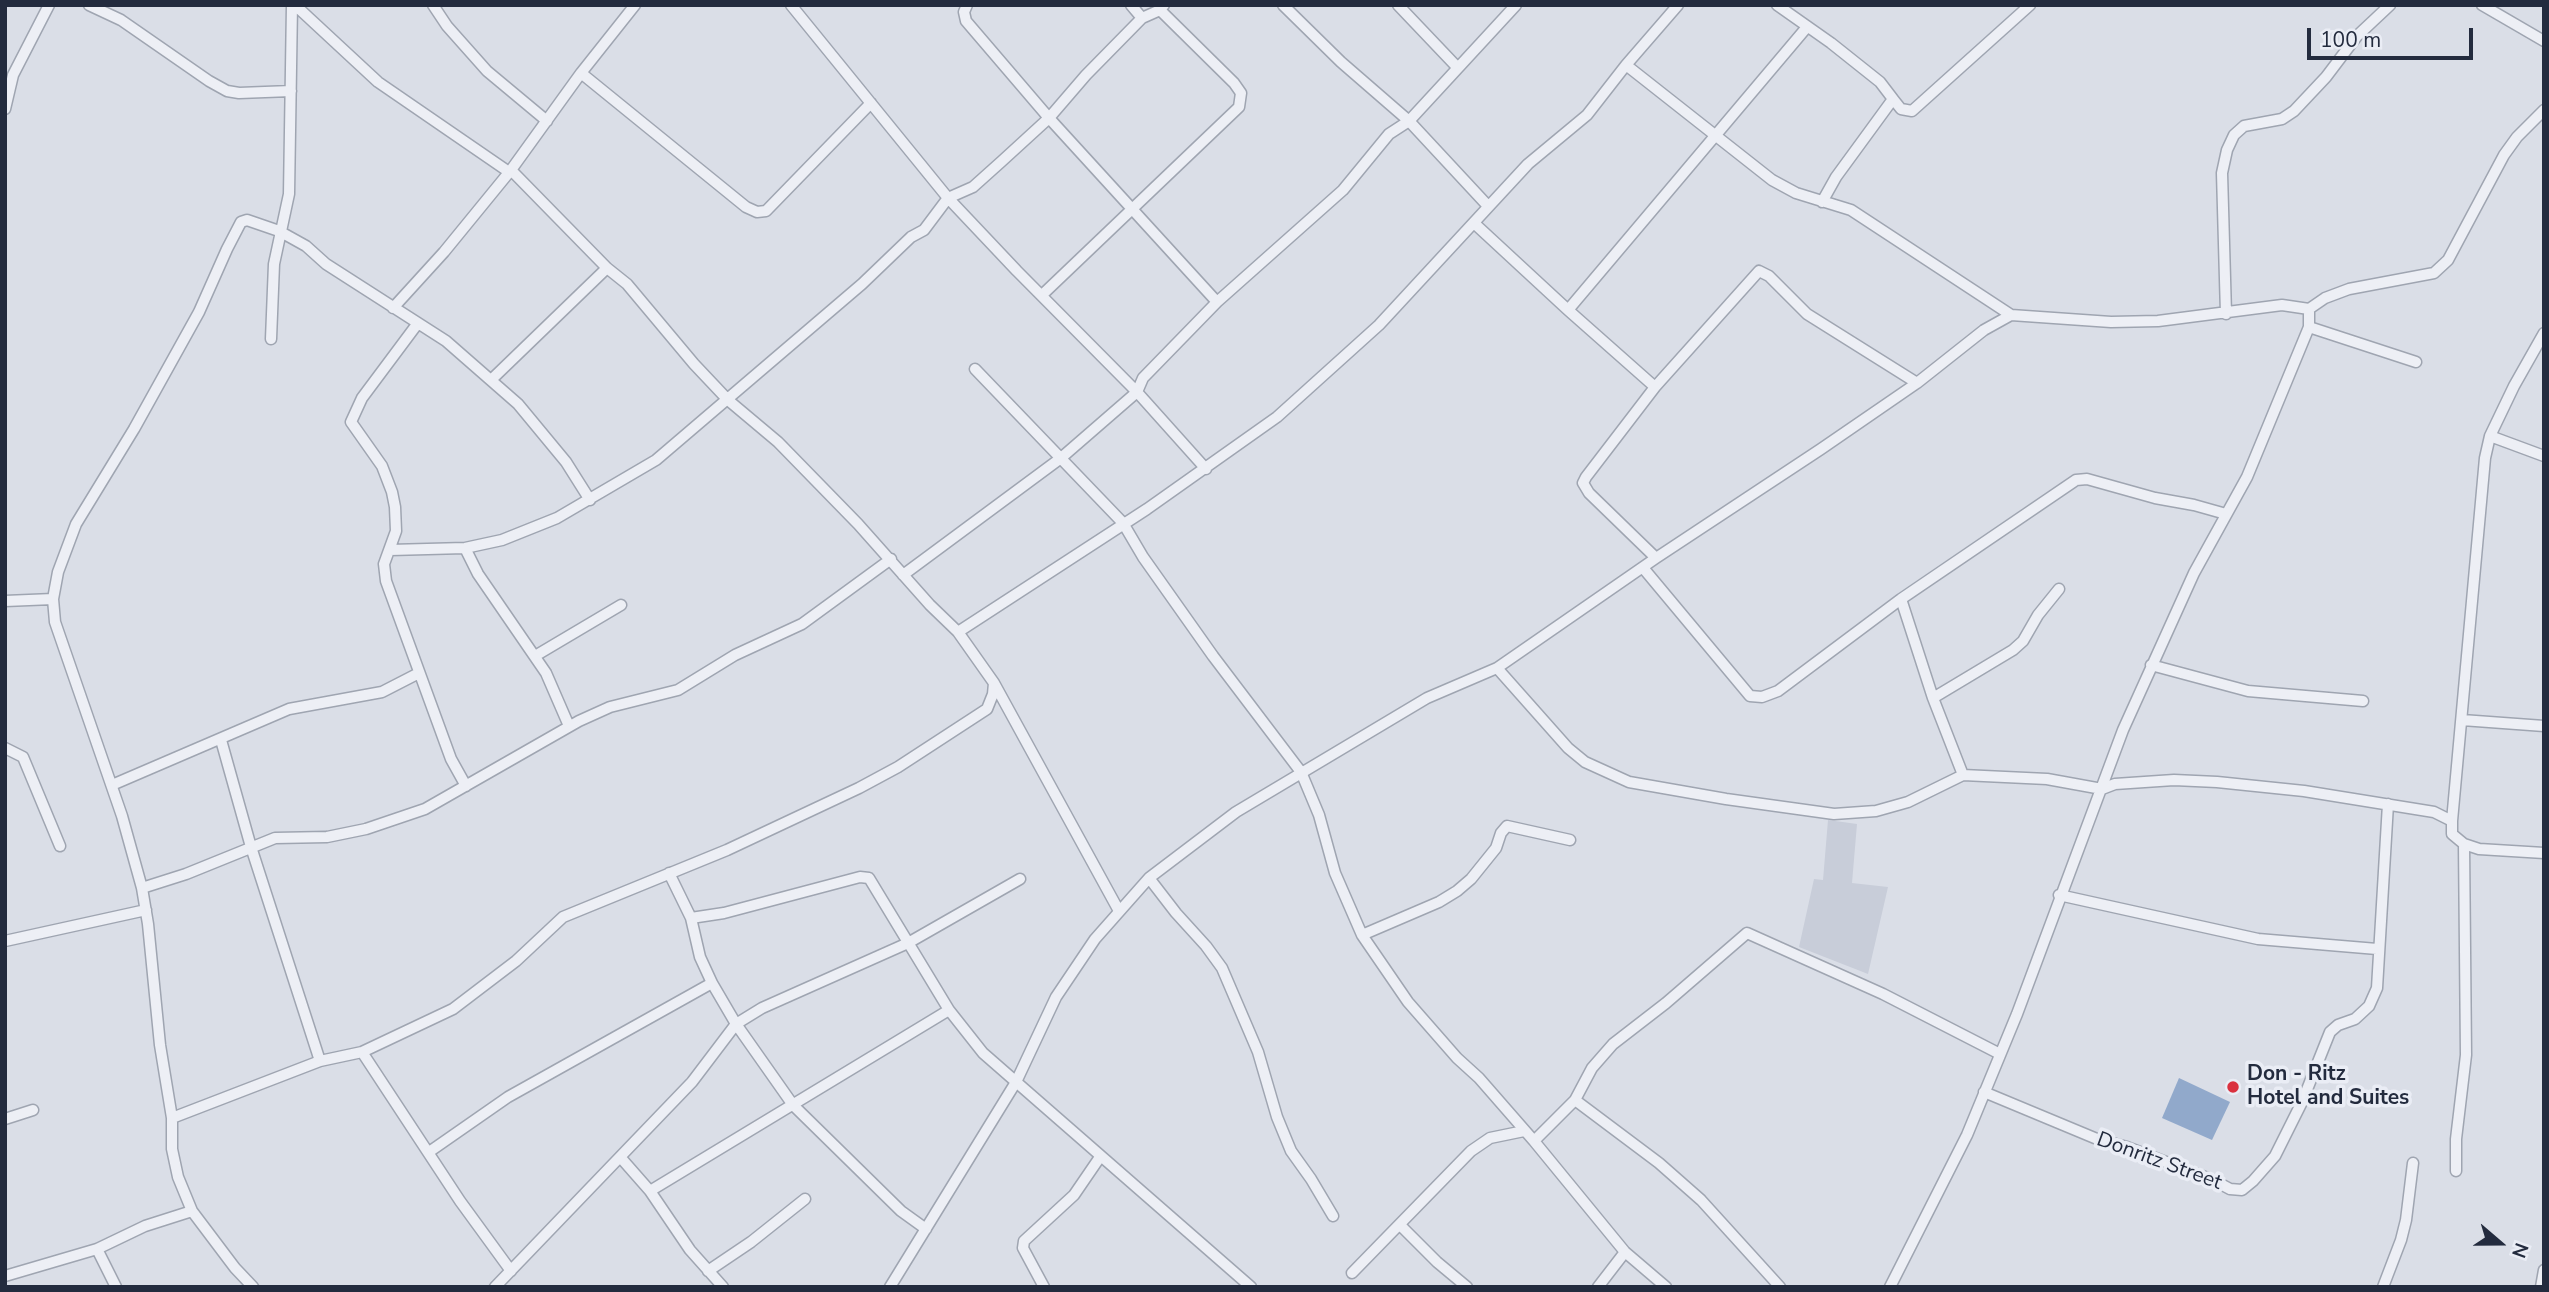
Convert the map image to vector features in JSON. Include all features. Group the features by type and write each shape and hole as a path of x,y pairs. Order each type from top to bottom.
{"street":[{"path":"5,109 13,75 49,5"},
{"path":"89,5 121,20 209,81 227,90 239,93 291,90"},
{"path":"271,339 274,264 289,194 294,5"},
{"path":"294,5 378,82 510,171 607,268 627,284 728,400 778,442 958,632 994,683 1118,911"},
{"path":"433,5 447,26 487,71 547,121"},
{"path":"393,308 444,252 510,171 581,73 635,5"},
{"path":"791,5 948,198 1137,392 1206,469"},
{"path":"967,5 964,12 966,21 1049,118 1217,302"},
{"path":"1131,5 1142,18"},
{"path":"1283,5 1340,62 1409,121 1488,206"},
{"path":"1398,5 1457,67"},
{"path":"903,575 1061,458 1137,392 1143,378 1217,302 1343,190 1389,134 1409,121 1516,5"},
{"path":"958,632 1206,469 1277,417 1379,325 1528,164 1587,115 1678,5"},
{"path":"1777,5 1880,82 1901,109 1912,111 2030,5"},
{"path":"2227,314 2222,173 2227,150 2234,135 2244,126 2282,119 2294,111 2326,77 2357,37 2390,5"},
{"path":"2482,5 2544,41"},
{"path":"390,550 465,548 502,540 557,518 656,460 862,284 911,237 924,230 948,198 973,187 1049,118 1086,75 1142,18 1162,7 1234,83 1241,93 1239,107 1042,295"},
{"path":"1568,310 1807,27"},
{"path":"1626,65 1772,180 1796,194 1851,210 2011,315 2111,322 2158,321 2282,305 2309,309 2325,298 2349,289 2434,273 2448,260 2516,137 2542,115"},
{"path":"581,73 746,207 757,212 766,211 871,103"},
{"path":"1822,202 1836,177 1893,99"},
{"path":"253,1287 235,1268 192,1211 178,1177 172,1149 172,1118 160,1045 142,888 112,785 55,622 53,599 58,572 76,524 134,429 198,312 241,222 247,220 306,246 326,264 446,341 518,404 566,462 590,500"},
{"path":"1475,224 1656,387"},
{"path":"491,380 607,268"},
{"path":"1656,558 1589,493 1583,483 1656,387 1759,271 1769,276 1807,314 1917,383"},
{"path":"1890,1287 1967,1135 2123,730 2194,573 2248,477 2309,327 2309,309"},
{"path":"890,1287 1016,1082 1056,997 1095,939 1149,878 1236,811 1427,698 1497,668 1917,383 1984,330 2011,315"},
{"path":"418,323 362,398 351,422 382,466 392,492 396,531 384,564 386,581 451,759 466,786"},
{"path":"2309,327 2416,362"},
{"path":"2544,332 2490,436 2485,458 2452,821 2452,834 2464,844 2479,849 2544,853"},
{"path":"975,369 1123,523 1143,557 1213,656 1301,772 1319,815 1335,873 1362,934 1408,1002 1534,1141 1625,1252 1666,1287"},
{"path":"2490,436 2544,456"},
{"path":"1644,569 1750,696 1762,697 1778,691 1901,599 2076,480 2087,479 2226,514"},
{"path":"465,548 478,575 546,673 569,726"},
{"path":"142,888 186,874 275,838 327,837 366,829 425,809 569,726 610,707 678,690 735,655 802,624 891,559"},
{"path":"1933,698 2012,650 2023,640 2038,615 2059,589"},
{"path":"5,601 53,599"},
{"path":"1901,599 1933,698 1963,775"},
{"path":"535,656 621,605"},
{"path":"2151,665 2248,691 2363,701"},
{"path":"1497,668 1577,755 1604,772 1629,782 1726,799 1834,814 1876,811 1898,805 1963,775 2047,779 2102,789 2115,784 2146,782 2217,782 2304,791 2388,804 2434,813 2452,821"},
{"path":"112,785 289,709 382,692 418,673"},
{"path":"172,1118 320,1060 362,1052 453,1009 516,961 564,917 815,809 898,767 987,709 994,683"},
{"path":"2462,720 2544,726"},
{"path":"221,740 251,847 320,1060"},
{"path":"5,748 23,757 60,846"},
{"name":"Donritz Street","path":"1984,1092 2097,1139 2127,1147 2230,1188 2242,1190 2275,1156 2302,1102 2330,1032 2338,1025 2355,1019 2369,1006 2376,988 2388,804"},
{"path":"1362,934 1439,902 1457,891 1471,879 1496,848 1501,833 1507,826 1570,840"},
{"path":"2456,1171 2456,1139 2466,1055 2464,844"},
{"path":"669,873 691,918 701,957 712,984 736,1024 793,1105 901,1211 926,1229"},
{"path":"691,918 866,876 873,881 948,1010 983,1053 1251,1287"},
{"path":"1149,878 1222,968 1258,1052 1291,1151 1333,1216"},
{"path":"496,1286 692,1082 736,1024 762,1008 908,943 1020,879"},
{"path":"2060,895 2258,939 2377,949"},
{"path":"5,940 146,910"},
{"path":"1534,1141 1575,1100 1592,1068 1613,1044 1689,984 1747,933 1883,993 2000,1055"},
{"path":"429,1152 508,1097 712,984"},
{"path":"650,1191 948,1010"},
{"path":"362,1052 460,1201 511,1271"},
{"path":"1575,1100 1659,1163 1701,1200 1780,1287"},
{"path":"5,1119 33,1110"},
{"path":"1352,1273 1471,1151 1490,1138 1524,1130"},
{"path":"1044,1287 1023,1248 1024,1241 1074,1195 1100,1157"},
{"path":"621,1158 650,1191 690,1250 723,1287"},
{"path":"2383,1287 2406,1220 2413,1163"},
{"path":"708,1270 751,1242 805,1199"},
{"path":"5,1276 97,1249 145,1226 192,1211"},
{"path":"1400,1225 1467,1287"},
{"path":"97,1249 116,1287"},
{"path":"1598,1287 1625,1252"},
{"path":"2541,1287 2544,1270"}],"shaded area":[{"path":"1828,820 1857,824 1852,883 1888,887 1868,974 1799,947 1814,879 1823,880"}],"water":[{"path":"2179,1078 2230,1102 2212,1140 2162,1118"}],"place":[{"name":"Don - Ritz Hotel and Suites","path":"2233,1087"}]}
